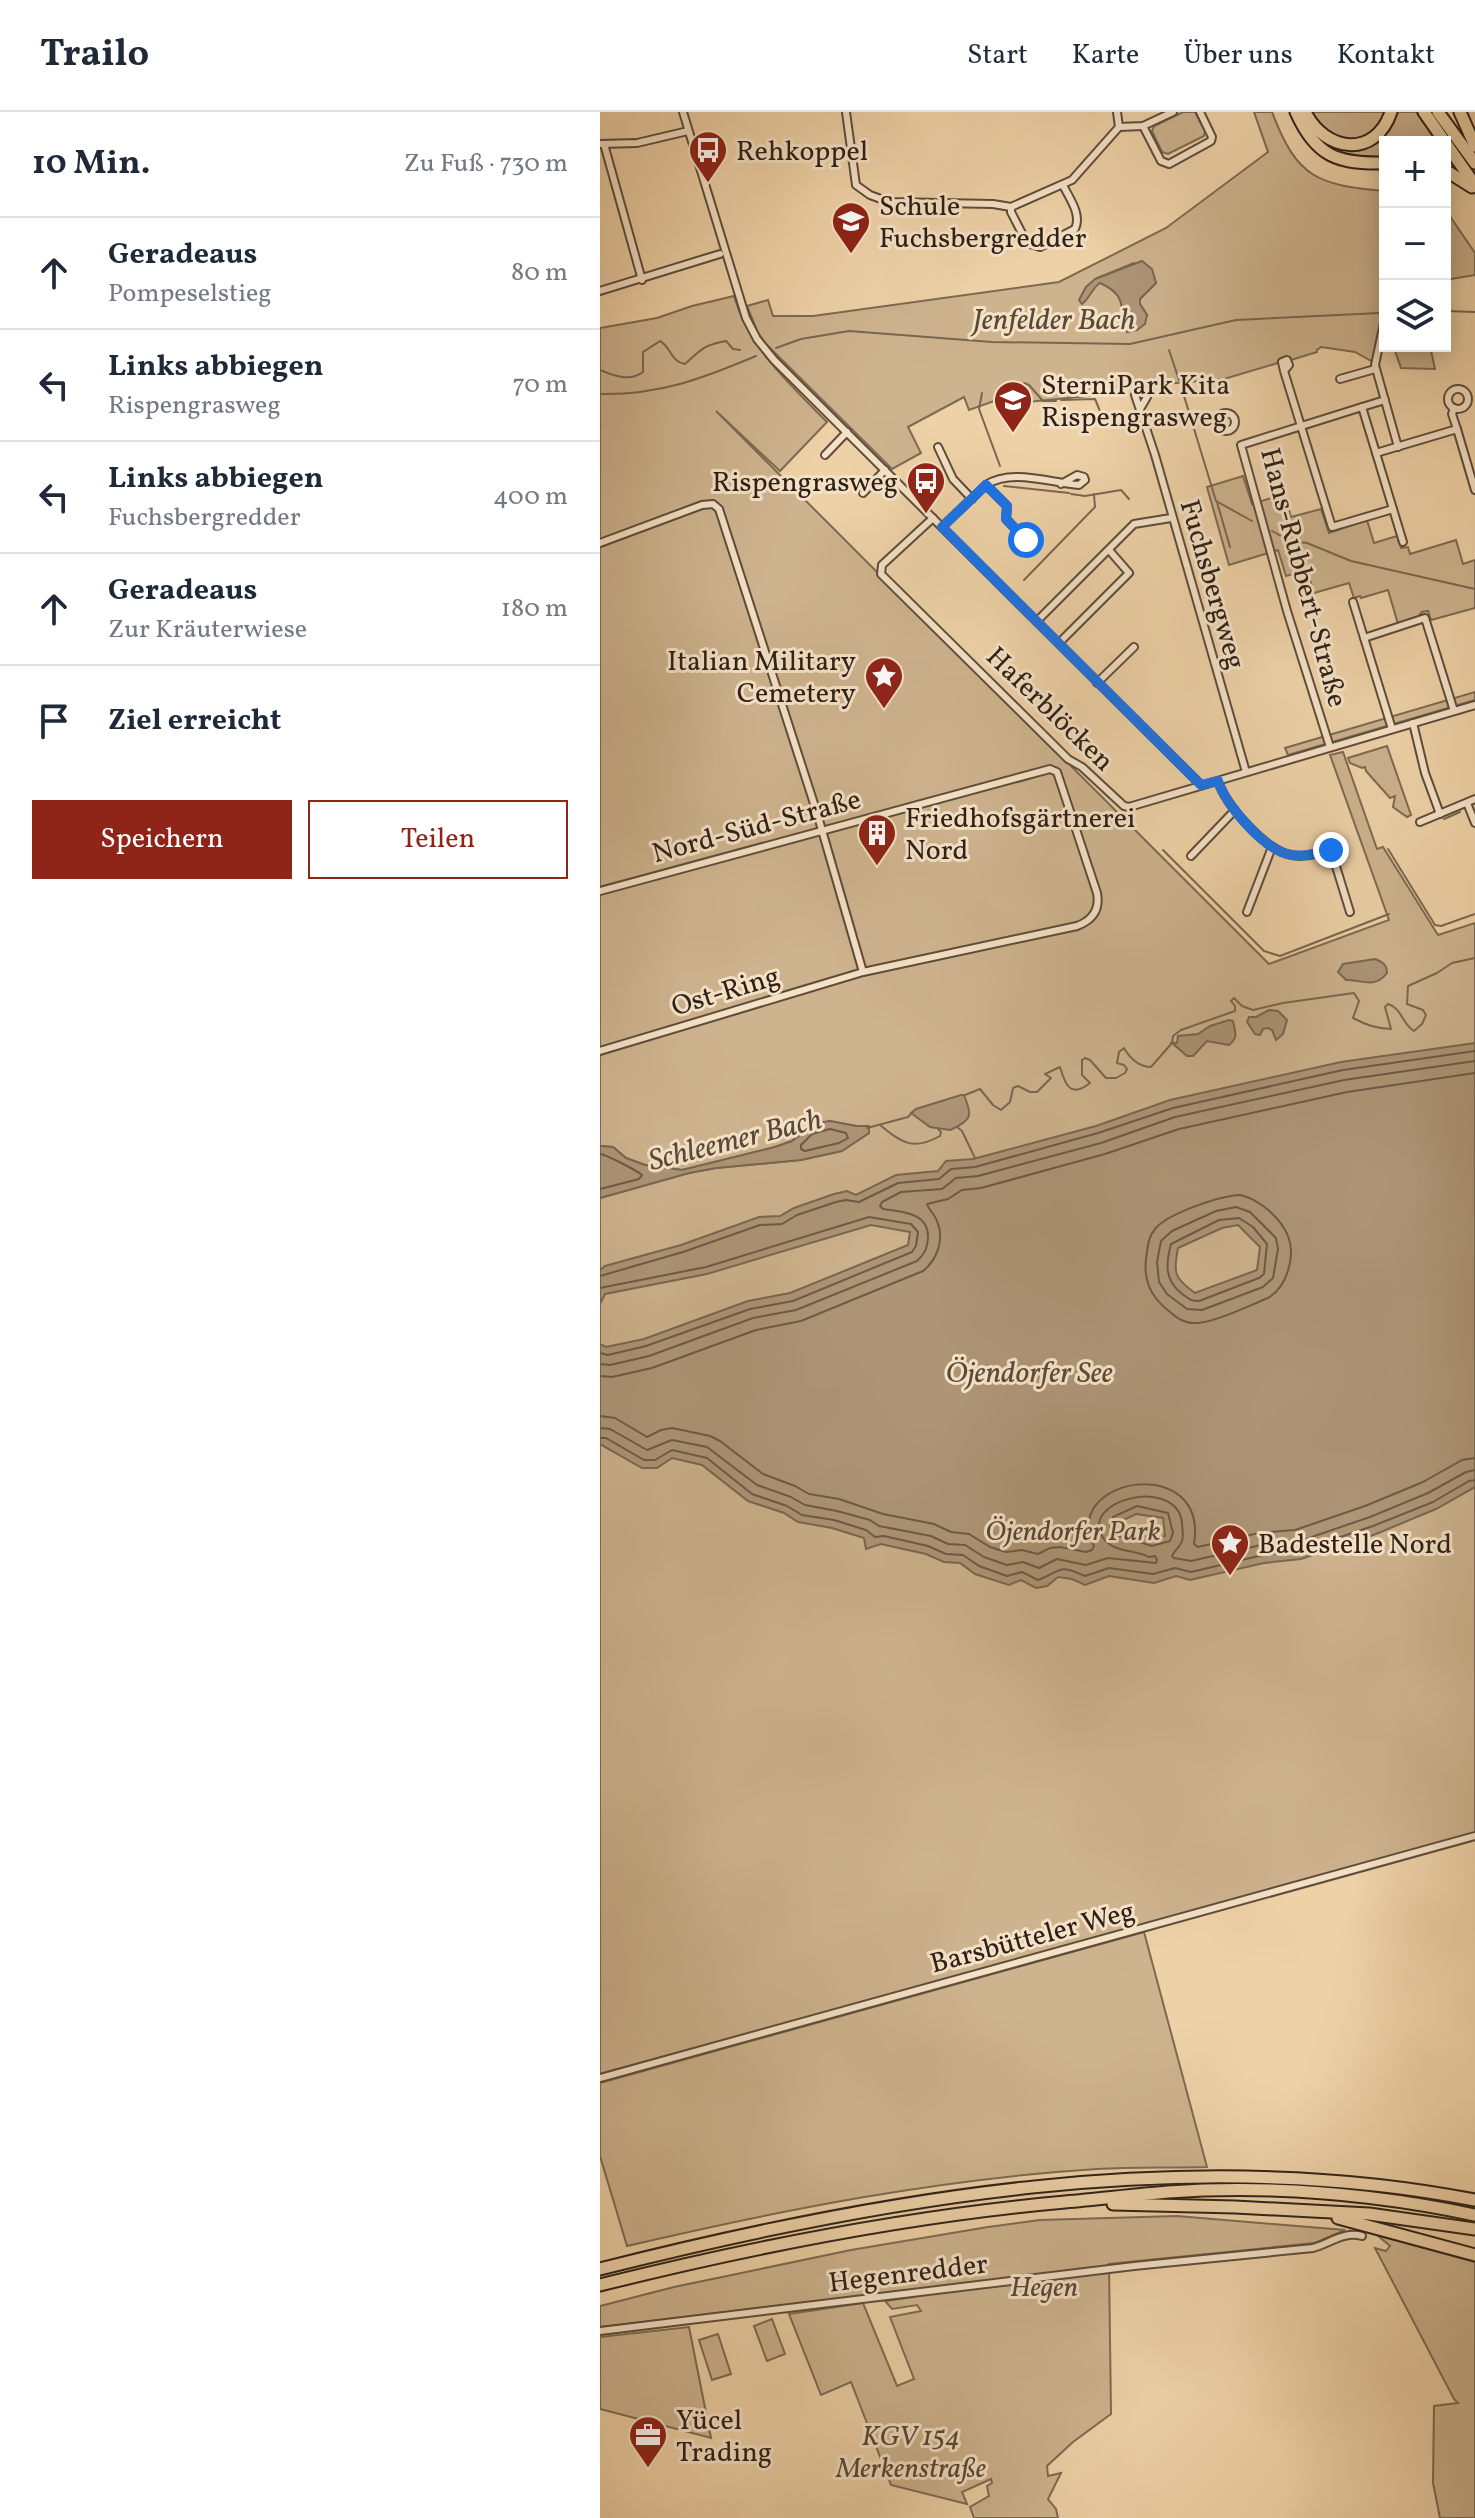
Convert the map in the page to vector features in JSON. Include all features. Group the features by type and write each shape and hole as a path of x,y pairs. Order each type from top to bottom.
{"highway":[{"path":"1296,112 1313,143 1332,157 1379,163"},
{"path":"1305,112 1313,126 1325,137 1349,145 1373,138 1384,127 1391,112"},
{"path":"1424,112 1475,187"},
{"path":"1438,112 1475,163"},
{"path":"1460,112 1475,146"},
{"path":"1451,173 1475,187"},
{"path":"600,2269 915,2203 1055,2186 1169,2178 1271,2179 1347,2182 1475,2198"},
{"path":"600,2285 847,2232 965,2213 1169,2192 1280,2192 1371,2199 1475,2215"},
{"path":"1054,2203 1170,2204 1400,2217 1475,2229"},
{"path":"1318,2212 1475,2255"}],"street":[{"path":"683,112 746,318 757,339 774,360 1201,785"},
{"path":"846,112 856,185 870,195 889,202 1011,207 1072,180 1119,127 1143,126 1173,112"},
{"path":"1117,112 1119,127"},
{"path":"1143,126 1161,161 1169,164 1211,141 1200,112"},
{"path":"642,280 602,144 637,143 688,131"},
{"path":"1011,207 1027,243 1040,247 1075,229 1078,223 1078,216 1063,185"},
{"path":"600,291 720,254"},
{"path":"1379,349 1375,369 1398,447"},
{"path":"1340,379 1375,369"},
{"path":"1284,371 1332,527 1393,509"},
{"name":"Hans-Rubbert-Straße","path":"1330,747 1287,611 1241,445 1385,400"},
{"path":"1362,407 1403,542"},
{"path":"1454,408 1452,414 1475,490"},
{"name":"Fuchsbergweg","path":"1140,409 1246,772"},
{"path":"1232,428 1241,445"},
{"path":"1376,453 1457,429"},
{"path":"825,455 847,432"},
{"path":"938,447 953,479 972,499"},
{"path":"863,493 885,470"},
{"path":"942,527 994,480 1013,477 1061,484"},
{"path":"986,485 1007,506 1006,519 1026,540"},
{"path":"600,543 698,506 713,504 719,509 863,972"},
{"name":"Haferblöcken","path":"933,518 882,565 881,574 1068,759 1082,767 1119,804 1129,807 1475,705"},
{"path":"1037,621 1134,524 1171,518"},
{"path":"1059,643 1129,573 1109,550"},
{"path":"1353,602 1392,729"},
{"path":"1364,638 1425,618 1454,711"},
{"path":"1097,683 1134,647"},
{"path":"1413,723 1425,773 1440,814"},
{"name":"Nord-Süd-Straße","path":"600,891 1050,769 1058,774 1097,893 1097,909 1091,918 1083,924 863,972"},
{"path":"1218,781 1222,793 1235,810 1272,847 1288,855 1307,856 1331,850 1350,912"},
{"path":"1420,822 1471,801 1475,823"},
{"path":"1191,856 1235,810"},
{"path":"1247,912 1272,847"},
{"name":"Ost-Ring","path":"600,1051 863,972"},
{"name":"Barsbütteler Weg","path":"600,2078 1475,1836"},
{"name":"Hegenredder","path":"600,2331 1134,2266 1313,2248 1348,2234 1362,2236"}],"green space":[{"path":"1183,112 1195,112 1205,131 1204,136 1168,154 1162,152 1152,131 1154,126"},
{"path":"1254,112 1272,112 1291,151 1312,174 1342,185 1379,190 1379,334 1373,362 1355,352 1321,347 1317,352 1291,360 1290,357 1224,379 1096,387 1098,395 1028,402 1025,390 969,410 964,397 908,427 921,453 892,469 766,344 747,306 768,300 773,316 813,316 1059,282 1166,228 1268,152","holes":["1134,263 1156,283 1140,299 1147,315 1122,315 1120,299 1100,282 1094,287 1095,279"]},
{"path":"1310,112 1386,112 1369,133 1345,140 1327,133"},
{"path":"1393,112 1416,112 1433,136 1379,136 1379,159 1342,157 1319,143 1310,125 1360,146"},
{"path":"1451,218 1475,253 1475,275 1451,279"},
{"name":"Öjendorfer Park","path":"734,296 760,349 827,422 780,471 716,411 1269,964 1389,920 1330,755 1343,752 1377,849 1383,847 1438,935 1475,923 1475,1834 600,2075 600,1198 689,1173 801,1160 841,1151 869,1133 868,1126 830,1121 807,1127 792,1141 775,1147 682,1170 645,1165 626,1158 613,1147 600,1146 600,328 657,318"},
{"path":"1395,352 1431,352 1435,369 1401,368"},
{"path":"1243,476 1252,504 1284,494 1291,517 1321,509 1329,533 1367,520 1374,543 1397,536 1401,548 1408,547 1410,554 1456,540 1463,564 1475,560 1475,608 1431,620 1428,611 1422,612 1417,618 1398,624 1388,590 1354,598 1349,583 1314,593 1307,570 1286,576 1278,550 1229,565 1207,487"},
{"path":"1475,692 1475,700 1288,755 1285,748"},
{"path":"1387,746 1411,815 1407,817 1393,807 1395,796 1390,798 1365,767 1350,763 1348,758"},
{"path":"1144,1932 1207,2167 1097,2169 919,2188 801,2208 627,2246 600,2156 600,2083"},
{"path":"1177,2216 1345,2230 1315,2243 1109,2264 1111,2414 1047,2466 1048,2476 1061,2473 1048,2499 1056,2509 1058,2518 974,2518 970,2507 989,2496 987,2486 992,2483 991,2479 962,2492 967,2504 891,2485 851,2382 821,2395 789,2314 863,2303 897,2386 914,2379 890,2317 921,2311 917,2305 892,2309 885,2301 915,2297 913,2290 600,2327 600,2306 674,2287 851,2250 1040,2220"},
{"path":"1377,2235 1475,2262 1475,2518 1440,2518 1433,2483 1434,2406 1458,2403 1375,2248 1386,2251 1390,2246"},
{"path":"772,2319 785,2354 767,2361 754,2326"},
{"path":"689,2327 711,2438 600,2409 600,2337"},
{"path":"718,2334 731,2374 712,2380 699,2340"}],"water":[{"path":"1142,261 1152,269 1156,283 1140,299 1147,315 1145,324 1137,330 1127,332 1119,297 1100,283 1082,304 1079,300 1095,279"},
{"path":"1375,959 1387,970 1378,981 1346,980 1338,972 1343,964"},
{"path":"1269,1010 1278,1011 1287,1020 1283,1034 1276,1040 1272,1030 1263,1029 1260,1035 1255,1034 1247,1022 1249,1017"},
{"path":"1233,1021 1236,1034 1229,1045 1207,1041 1193,1056 1187,1056 1172,1043 1177,1043 1178,1036 1198,1034"},
{"name":"Öjendorfer See","path":"1475,1043 1475,1487 1436,1509 1376,1534 1301,1559 1264,1563 1190,1580 1176,1576 1154,1583 1109,1576 1085,1585 1058,1577 1047,1586 1036,1588 1021,1580 1009,1585 975,1574 960,1563 944,1562 926,1554 881,1544 866,1549 864,1538 798,1522 784,1513 748,1501 702,1465 672,1458 657,1468 642,1468 600,1444 600,1344 606,1347 644,1339 748,1301 790,1293 908,1245 910,1232 871,1225 707,1274 605,1294 600,1304 600,1270 605,1266 681,1245 759,1217 780,1216 834,1194 847,1191 856,1195 896,1175 938,1171 946,1161 973,1159 1096,1126 1170,1100 1341,1062","holes":["1238,1225 1260,1247 1257,1270 1195,1293 1177,1274 1178,1248 1222,1228","1136,1514 1163,1518 1165,1536 1153,1538 1118,1529 1119,1522"]},
{"path":"961,1095 967,1102 969,1117 950,1130 930,1127 911,1113 916,1109"},
{"path":"830,1121 869,1126 869,1133 842,1151 801,1160 689,1173 600,1198 600,1146 613,1147 626,1158 645,1165 682,1170 775,1147 792,1141 816,1123"}],"waterway":[{"name":"Jenfelder Bach","path":"1451,311 1475,312"},
{"name":"Jenfelder Bach","path":"776,348 801,339 849,331 992,342 1130,344 1236,320 1379,313"},
{"path":"600,370 622,377 638,375 643,372 643,352 660,341 680,363 685,364 712,344 726,341 733,349 740,350"},
{"path":"1169,350 1179,380"},
{"name":"Jenfelder Bach","path":"600,394 642,392 680,384 756,356"},
{"path":"1024,383 1043,401 1056,401"},
{"path":"1181,386 1216,501 1252,521"},
{"path":"982,393 979,409 1000,466"},
{"path":"1061,400 1095,399 1102,416"},
{"path":"1004,486 1069,493"},
{"path":"1071,494 1085,496 1121,490 1129,499"},
{"path":"1024,580 1095,507 1094,494"},
{"path":"1217,502 1230,547"},
{"path":"1272,531 1290,541 1307,543 1351,561 1475,589"},
{"path":"1444,819 1460,812"},
{"path":"1388,849 1435,925 1441,926 1475,914"},
{"path":"1163,850 1264,951 1280,956 1389,914"},
{"name":"Schleemer Bach","path":"965,1095 980,1089 1001,1110 1010,1102 1013,1088 1018,1086 1037,1092 1051,1078 1045,1074 1060,1067 1066,1084 1078,1090 1090,1083 1082,1075 1082,1060 1090,1060 1106,1078 1116,1078 1127,1069 1117,1063 1119,1052 1124,1048 1135,1061 1151,1067 1172,1043 1173,1036 1181,1030 1235,1011 1231,1001 1234,998 1242,1006 1253,1010 1354,993 1359,1001 1353,1018 1371,1026 1391,1029 1385,1007 1388,1004 1414,1031 1426,1015 1423,1010 1407,1004 1408,986 1452,963 1475,958"},
{"name":"Schleemer Bach","path":"867,1128 908,1117 913,1112"},
{"name":"Schleemer Bach","path":"880,1125 902,1140 915,1144 940,1136 938,1129"},
{"path":"957,1127 975,1158"}],"place":[{"name":"Rehkoppel","path":"708,184"},
{"name":"Schule Fuchsbergredder","path":"851,255"},
{"name":"SterniPark Kita Rispengrasweg","path":"1013,434"},
{"name":"Rispengrasweg","path":"926,515"},
{"name":"Italian Military Cemetery","path":"884,710"},
{"name":"Friedhofsgärtnerei Nord","path":"877,867"},
{"name":"Badestelle Nord","path":"1230,1577"},
{"name":"Yücel Trading","path":"648,2469"}],"route":[{"path":"1026,540 1006,519 1007,506 986,485 942,527 1201,785 1218,781 1222,793 1235,810 1272,847 1288,855 1307,856 1331,850"}],"park label":[{"name":"Hegen","path":"1044,2286"},
{"name":"KGV 154 Merkenstraße","path":"911,2451"}]}
